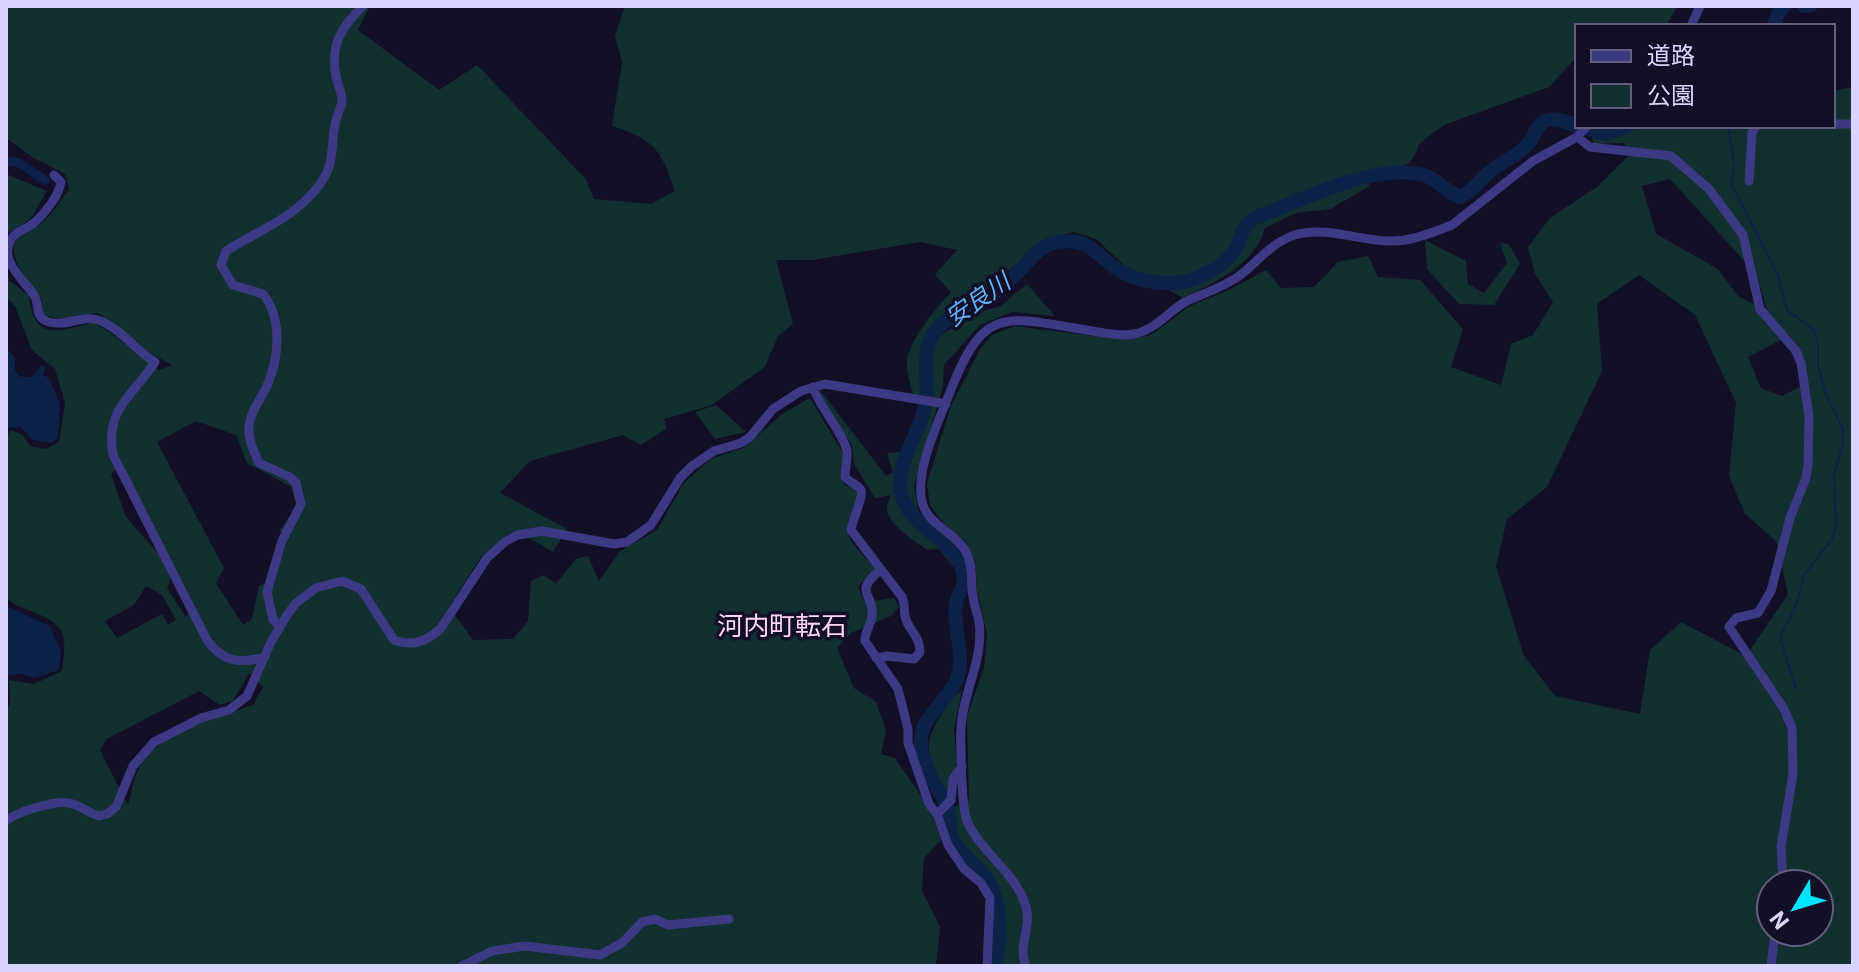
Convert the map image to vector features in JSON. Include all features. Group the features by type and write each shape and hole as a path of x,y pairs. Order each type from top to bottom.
{"street":[{"path":"279,627 273,619 267,592 282,541 298,514 300,495 290,477 259,463 253,452 249,425 275,360 275,317 263,294 233,285 221,265 226,251 271,228 302,204 331,167 334,126 342,100 335,70 335,43 345,25 363,6"},
{"path":"1749,181 1755,128"},
{"path":"1026,966 1023,945 1028,925 1027,909 1021,894 966,820 962,766 964,706 980,649 972,575 965,549 928,516 921,494 923,474 942,403 975,341 997,323 1026,320 1113,334 1134,334 1151,327 1186,302 1225,286 1264,252 1299,234 1318,232 1387,241 1404,240 1452,225 1533,161 1581,132 1590,147 1671,156 1709,189 1743,235 1760,309 1796,351 1801,363 1807,387 1809,417 1806,478 1790,518 1778,572 1764,606 1750,617 1736,618 1729,627 1784,709 1792,728 1793,774 1781,847 1782,868"},
{"path":"54,175 61,182 56,197 35,222 10,241 8,249 14,270 34,296 37,312 45,321 58,324 94,319 111,327 155,362 118,408 113,419 113,455 207,640 229,660 239,662 265,657"},
{"path":"6,821 20,813 60,802 77,805 99,816 107,814 116,807 125,781 144,750 164,735 240,704 253,685 279,627 296,603 326,584 342,581 353,585 368,596 394,640 402,643 421,642 431,638 441,628 487,558 506,541 518,535 542,531 614,544 627,542 651,525 680,478 692,466 714,451 750,437 773,409 788,398 825,384 942,403"},
{"path":"813,387 824,413 844,442 847,453 845,477 861,489 851,530 902,597 906,608 905,619 920,641 920,652 914,659 876,658"},
{"path":"880,570 865,587 872,614 865,641 898,689 908,729 908,743 929,804 940,812 948,845 990,898 987,966"},
{"path":"940,812 951,800 953,779 962,766"},
{"path":"462,966 492,951 525,946 600,955 622,943 642,922 655,919 668,925 729,919"}],"green space":[{"path":"6,6 370,6 358,30 439,90 477,65 585,178 594,199 651,204 675,191 665,165 647,142 612,126 622,62 615,36 625,6 1677,6 1667,24 1575,24 1575,60 1549,87 1444,125 1420,143 1408,164 1374,175 1368,187 1330,209 1296,213 1265,228 1260,241 1243,262 1220,279 1183,298 1125,266 1096,239 1073,232 1042,242 979,296 947,309 933,328 942,334 983,311 1001,306 1027,284 1055,316 1012,312 980,325 944,365 943,386 914,486 918,510 952,544 956,570 939,549 928,550 891,520 887,507 891,495 875,498 854,464 852,445 823,403 821,391 886,476 893,472 887,453 900,452 919,409 908,372 909,352 924,324 951,293 935,274 957,250 920,242 812,260 776,260 793,324 778,336 765,367 712,405 664,419 666,429 641,445 623,435 530,461 500,493 567,529 553,552 531,539 508,534 481,557 447,610 455,615 473,640 513,639 528,621 531,581 544,575 556,584 576,559 588,556 599,581 620,551 657,530 684,483 711,459 745,447 782,414 810,398 844,455 840,474 844,485 853,488 859,495 849,519 849,535 875,568 858,587 863,599 894,598 899,607 891,616 851,633 837,648 854,688 876,702 886,730 881,754 895,758 930,809 941,840 924,858 922,891 940,927 936,966 6,966 6,712 10,704 9,680 34,684 62,671 64,638 51,621 6,597 6,437 11,430 23,435 30,446 46,449 59,442 65,403 55,369 32,350 15,306 6,297 6,268 9,280 29,296 36,321 42,327 59,330 93,323 159,370 172,365 150,353 98,313 53,318 41,311 42,299 19,267 13,244 48,217 69,188 65,174 34,158 6,138","holes":["196,421 236,435 247,463 291,487 297,506 280,530 286,544 275,578 259,586 252,619 243,625 216,583 224,568 157,442","121,463 192,606 186,617 167,588 171,578 158,553 126,517 111,475","146,586 162,595 176,620 168,625 162,614 117,638 105,621 134,605","249,673 263,687 253,705 192,726 163,742 142,763 128,805 100,750 107,739 199,691 220,705 233,701"]},
{"path":"1853,87 1853,966 1001,966 1000,890 955,833 953,808 969,800 967,716 984,668 987,634 977,590 975,560 965,541 943,523 930,505 927,484 950,408 979,351 992,335 1015,326 1125,340 1151,335 1190,306 1266,270 1281,288 1314,287 1338,262 1368,256 1378,277 1420,280 1463,329 1451,367 1501,385 1511,344 1533,335 1553,302 1535,274 1528,247 1550,218 1597,187 1630,154 1624,143 1594,144 1591,135 1604,128 1835,128 1835,91","holes":["1670,179 1757,275 1767,311 1738,296 1718,269 1656,234 1642,186","1639,275 1695,315 1736,403 1729,476 1745,514 1776,541 1788,594 1746,656 1681,622 1650,650 1640,714 1555,696 1524,656 1496,566 1507,519 1547,487 1602,371 1597,304","1788,336 1803,385 1782,396 1761,388 1748,357"]},
{"path":"6,174 47,191 31,218 6,235"},
{"path":"1425,240 1466,261 1468,284 1484,293 1507,263 1500,243 1509,244 1520,264 1494,305 1459,304 1427,269"},
{"path":"716,405 746,432 715,439 695,412"},
{"path":"962,690 954,729 957,762 946,794 929,755 930,737 941,715"}],"water":[{"path":"6,348 15,357 15,371 19,376 30,377 41,366 46,367 43,375 49,378 60,404 58,438 52,443 32,440 21,427 6,428"},
{"path":"6,606 50,626 61,652 59,670 34,678 22,674 6,675"}],"waterway":[{"name":"安良川","path":"1775,24 1785,6"},
{"name":"安良川","path":"1804,6 1810,6"},
{"name":"安良川","path":"995,966 999,918 994,893 983,874 952,837 949,811 922,753 922,732 926,723 959,672 955,613 964,581 954,554 911,513 903,500 900,484 903,463 924,410 926,355 937,329 980,305 1038,251 1053,243 1067,241 1082,244 1115,268 1136,278 1164,283 1183,282 1209,272 1227,260 1244,228 1257,217 1317,193 1362,178 1405,172 1424,175 1460,197 1493,169 1524,149 1543,122 1555,119 1575,125"},
{"name":"安良川","path":"1585,128 1605,134 1622,128"},
{"path":"1728,128 1734,163 1732,185 1778,275 1787,310 1814,330 1818,342 1818,366 1826,394 1843,429 1843,444 1834,475 1836,525 1832,539 1805,574 1795,608 1780,637 1796,689"},
{"path":"6,161 19,163 45,180"},
{"name":"安良川","path":"996,961 1001,966"}],"district":[{"name":"河内町転石","path":"782,626"}]}
